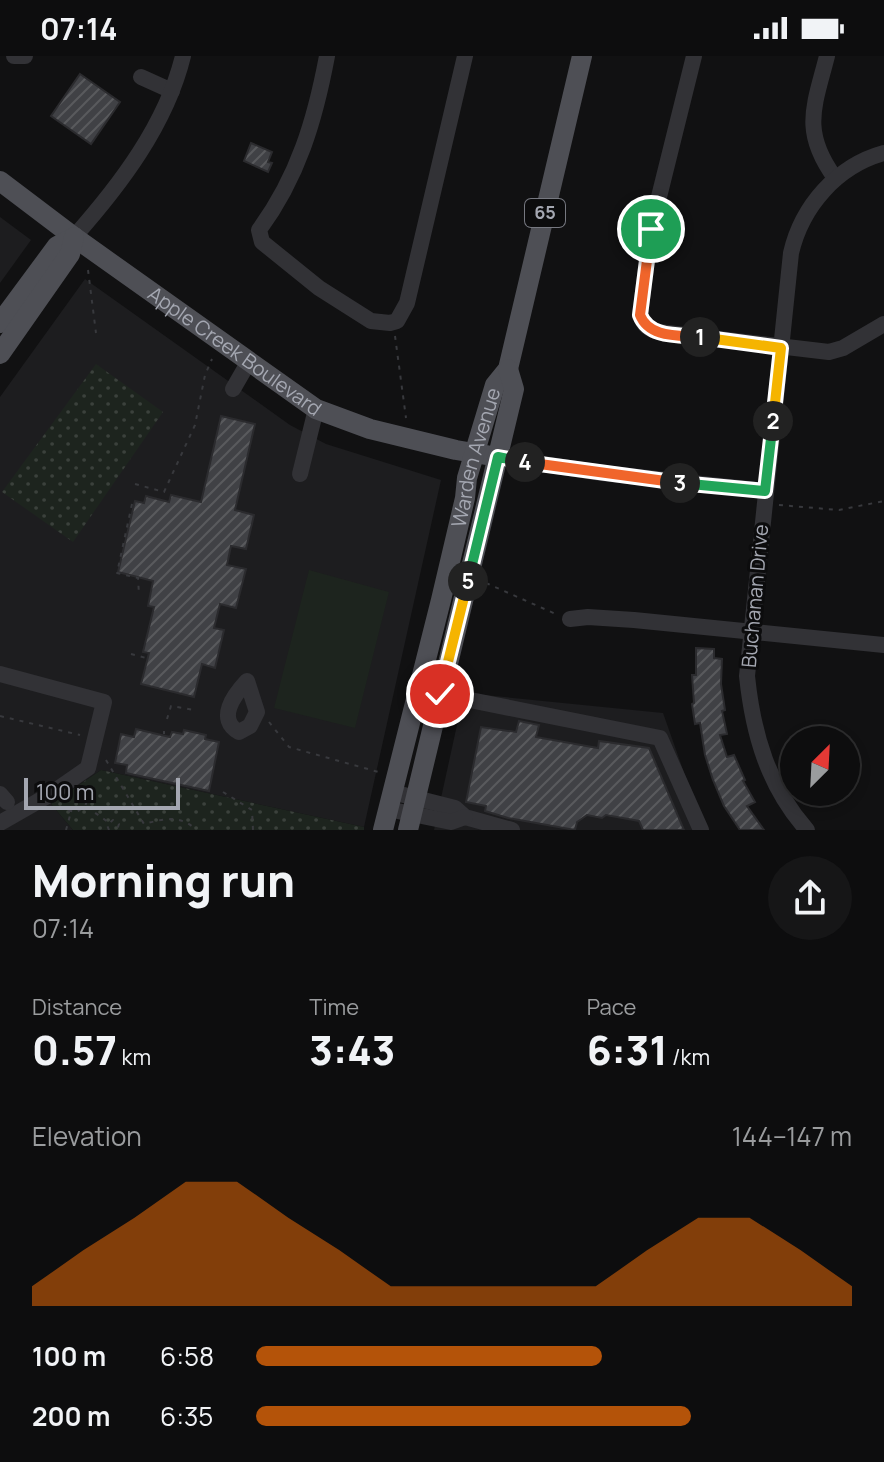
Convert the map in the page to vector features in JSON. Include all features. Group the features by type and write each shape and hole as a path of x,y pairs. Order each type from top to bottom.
{"main road":[{"name":"Warden Avenue","path":"383,830 441,600 467,478 495,385 508,369 582,56"},
{"name":"Apple Creek Boulevard","path":"0,181 248,363 316,409 370,429 498,457"},
{"path":"0,323 57,246 74,237"},
{"path":"0,354 70,254 74,237"},
{"name":"Warden Avenue","path":"411,814 514,389 508,369"}],"street":[{"path":"14,56 25,56"},
{"path":"74,237 157,126 183,56"},
{"path":"327,56 323,85 305,146 259,230 259,236 262,242 319,288 371,321 390,323 397,321 407,303 465,56"},
{"path":"694,56 651,229 640,315 649,329 829,352 843,348 884,324"},
{"path":"827,56 812,125 824,162 835,178"},
{"path":"141,77 172,91"},
{"name":"Buchanan Drive","path":"807,830 785,801 768,768 756,735 747,676 781,348 795,238 807,213 835,178 867,158 884,153"},
{"path":"233,389 248,363"},
{"path":"300,474 316,409"},
{"path":"498,457 602,473 765,491"},
{"path":"570,619 619,619 884,645"},
{"path":"0,674 104,702 88,768 0,823"},
{"path":"440,694 660,738 701,830"},
{"path":"390,800 411,814 451,822 465,817 512,830"}],"path":[{"path":"88,270 96,333"},
{"path":"390,323 398,346 406,418"},
{"path":"135,484 164,492 195,425 205,375 212,359"},
{"path":"779,505 839,510 884,501"},
{"path":"132,504 117,573 138,578 139,595"},
{"path":"486,583 570,619"},
{"path":"131,654 146,658"},
{"path":"167,719 171,706 194,710"},
{"path":"262,713 289,747 379,770"},
{"path":"0,716 96,739"},
{"path":"106,760 144,824"},
{"path":"49,795 65,810 77,812 88,799 87,791 74,778"},
{"path":"223,792 252,810 253,830"},
{"path":"85,806 108,822 109,830"},
{"path":"66,830 71,811"},
{"path":"140,830 144,824 170,817 190,824 196,830"},
{"path":"108,822 118,822 118,830"}],"shaded area":[{"path":"0,217 31,240 0,283"},
{"path":"85,279 290,425 326,444 441,480 364,827 101,770 51,804 73,830 0,830 0,397"},
{"path":"96,364 163,412 73,542 2,492"},
{"path":"309,570 389,592 355,728 274,708"},
{"path":"464,693 663,713 708,830 434,830"},
{"path":"101,770 364,827 364,830 73,830 51,804"}],"building":[{"path":"80,74 120,102 91,144 51,116"},
{"path":"251,143 272,152 268,172 244,161"},
{"path":"221,416 255,424 235,510 254,515 246,549 231,546 227,565 246,569 236,608 220,604 214,628 224,630 215,668 202,664 194,697 141,684 149,653 143,652 154,607 148,606 153,581 118,572 135,501 144,503 146,496 169,502 171,495 201,502"},
{"path":"696,648 714,649 714,658 722,659 721,684 725,710 722,711 727,734 720,735 727,757 734,755 755,802 747,806 764,830 740,830 724,806 713,780 700,723 695,724 692,704"},
{"path":"519,721 539,725 536,737 598,748 599,741 649,748 684,830 643,830 639,821 587,815 577,822 575,830 508,818 485,811 486,806 466,802 481,727 516,732"},
{"path":"136,729 170,737 172,732 183,734 184,730 206,735 205,739 219,742 209,791 126,773 127,765 115,763 121,734 134,737"}],"route":[{"path":"440,694 498,457 602,473 765,491 781,348 649,329 640,315 651,229"}]}
